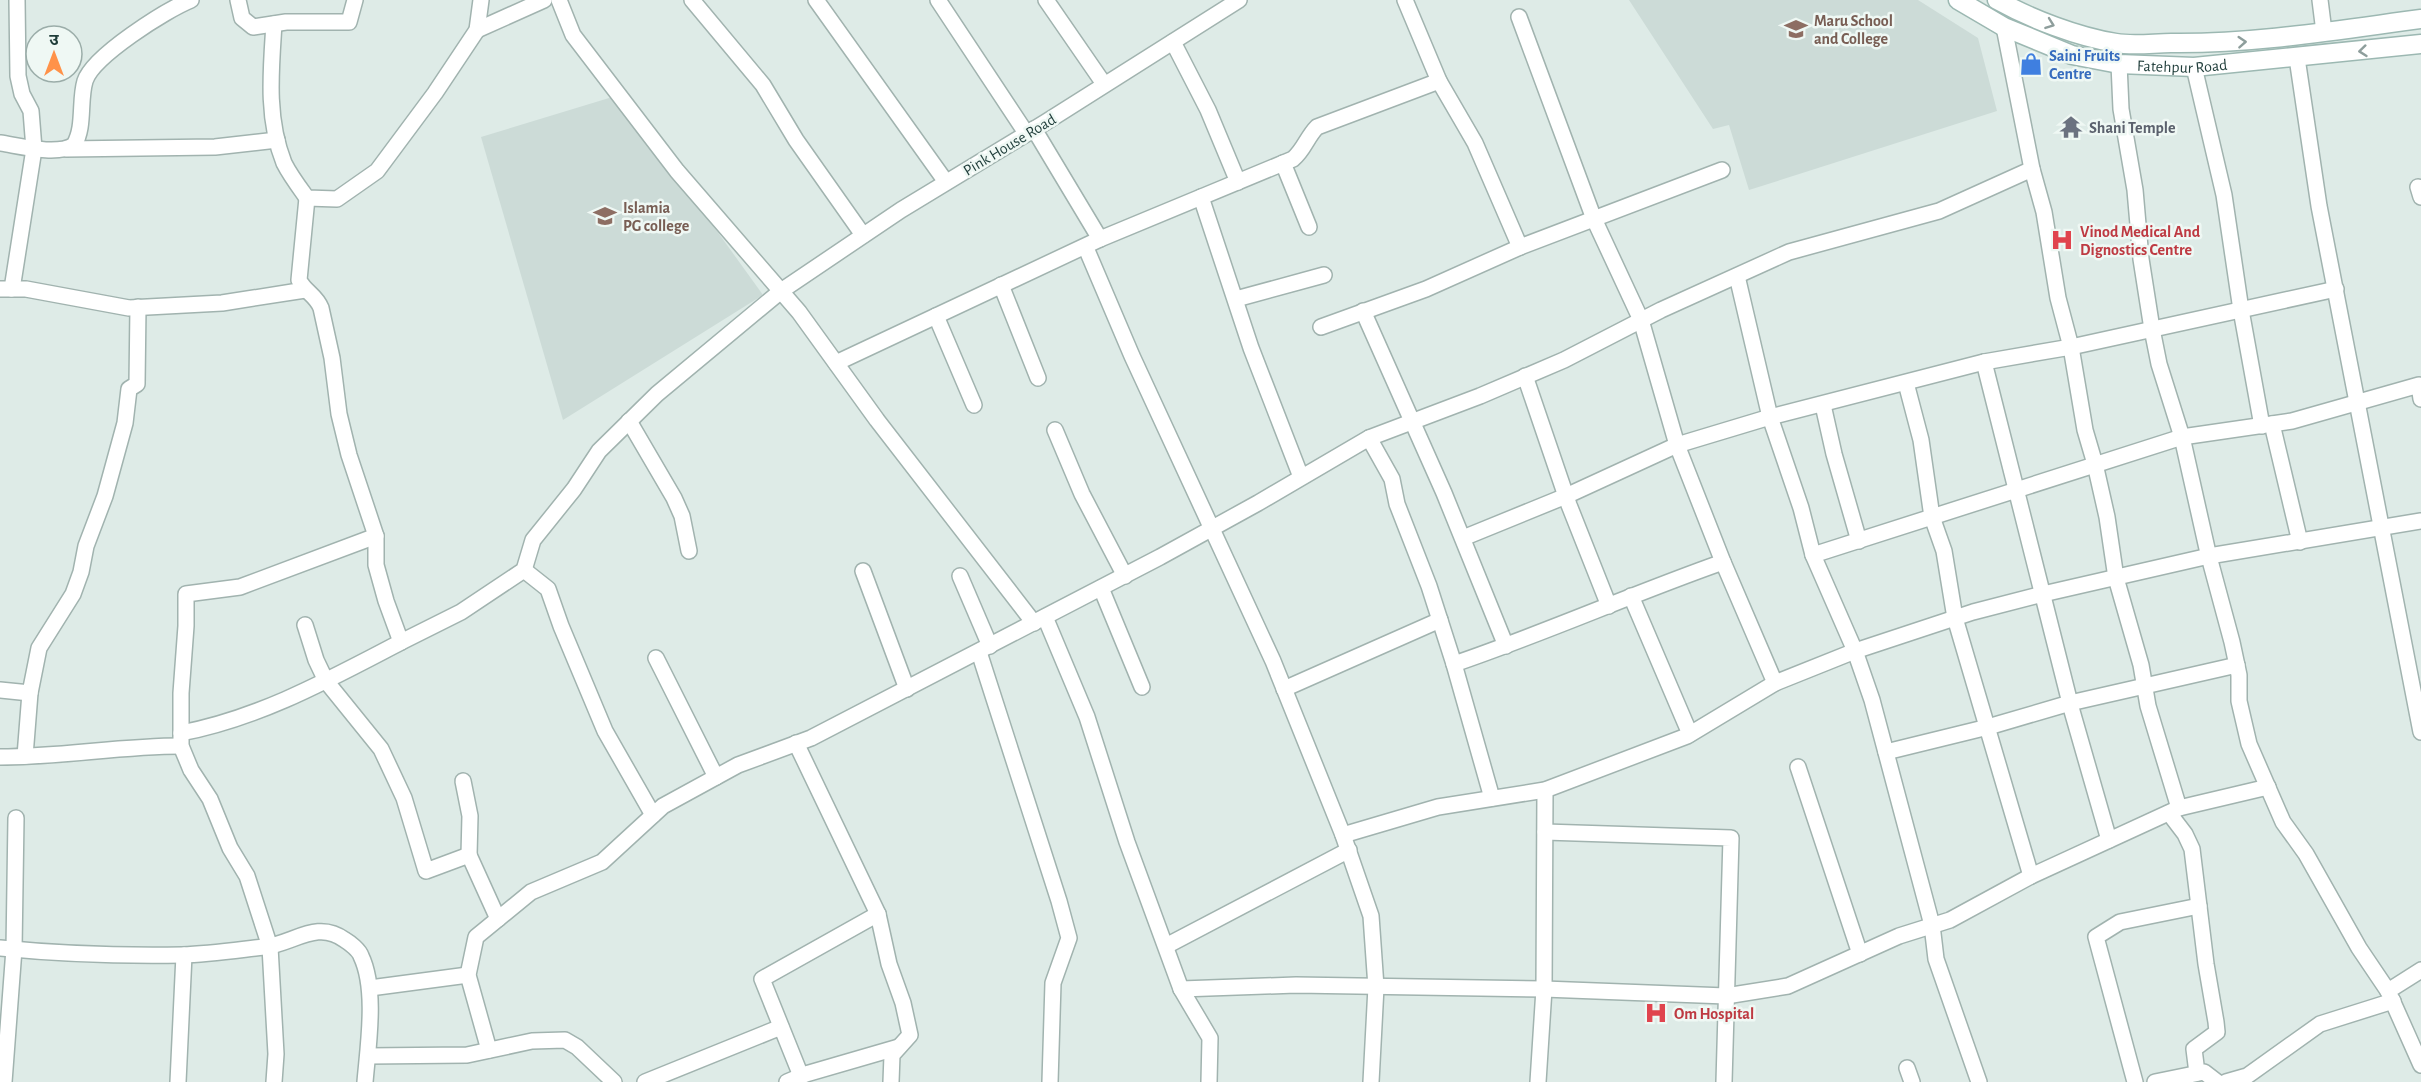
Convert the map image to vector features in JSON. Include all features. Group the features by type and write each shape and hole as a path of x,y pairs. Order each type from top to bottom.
{"street":[{"path":"17,0 20,88 31,111 34,149 6,289 26,289 129,308 222,303 305,290"},
{"path":"66,149 76,141 83,90 92,68 102,58 155,20 191,0"},
{"path":"238,0 242,18 253,27 274,24 349,22 355,0"},
{"path":"307,198 337,199 377,171 435,93 477,30 481,0"},
{"path":"477,30 544,0"},
{"path":"559,0 573,35 677,171 799,312 877,420 1039,620 1087,717 1127,842 1182,989 1210,1038 1209,1082"},
{"path":"692,0 763,85 796,140 863,235"},
{"path":"816,0 946,182"},
{"path":"938,0 1030,131 1100,239"},
{"path":"1046,0 1104,84"},
{"name":"Pink House Road","path":"524,570 533,540 574,489 599,451 657,394 781,291 946,182 1239,0"},
{"path":"1404,0 1439,81 1475,143 1520,247"},
{"name":"Fatehpur Road","path":"1958,0 2004,27 2072,55 2119,64 2194,67 2421,44"},
{"path":"1997,0 2022,14 2117,44 2209,44 2421,19"},
{"path":"2320,0 2324,32"},
{"path":"1519,17 1594,219 1641,320 1677,445 1723,562 1775,683"},
{"path":"274,24 272,104 277,140 285,165 307,198 299,280 321,308 332,358 339,414 349,455 375,536 376,565 401,642"},
{"path":"2004,27 2032,169 2044,212 2058,298 2071,346 2085,430 2107,517 2115,578 2141,665 2148,706 2174,811 2192,849 2217,1032 2194,1048 2197,1073"},
{"path":"1173,42 1208,110 1238,182"},
{"path":"2297,58 2319,206 2421,729"},
{"path":"2119,64 2121,109 2135,190 2140,259 2152,329 2182,437 2237,665 2239,701 2249,744 2283,822 2306,854 2349,930 2391,996 2421,1065"},
{"path":"2194,67 2224,195 2241,310 2267,425 2300,542"},
{"path":"836,363 1086,248 1100,239 1283,163 1301,153 1308,136 1317,127 1439,81"},
{"path":"0,143 34,149 66,149 215,147 277,140"},
{"path":"1283,163 1309,227"},
{"path":"489,1050 468,975 476,937 531,892 602,862 663,806 738,765 811,738 1125,576 1212,529 1369,438 1564,360 1641,320 1790,252 1939,211 2032,169"},
{"path":"1321,327 1426,289 1520,247 1722,170"},
{"path":"1201,197 1251,348 1301,477"},
{"path":"1086,248 1132,356 1284,689 1349,850 1371,915 1376,987 1371,1082"},
{"path":"1236,299 1324,275"},
{"path":"1737,276 1770,417 1801,508 1813,555 1855,651 1872,700 1932,926 1936,960 1979,1082"},
{"path":"1002,285 1038,378"},
{"path":"1463,538 1566,496 1677,445 1770,417 1984,362 2071,346 2336,289"},
{"path":"25,756 30,693 39,648 73,594 81,572 86,546 105,496 125,423 129,389 137,384 138,307"},
{"path":"1363,312 1463,538 1506,646"},
{"path":"936,316 974,405"},
{"path":"1984,362 2070,703 2109,840"},
{"path":"1525,376 1566,496 1609,606"},
{"path":"1906,383 1921,440 1932,516 1944,550 1955,618 2031,876"},
{"path":"1813,555 2182,437 2292,421 2419,385 2421,399"},
{"path":"1823,405 1834,454 1859,541"},
{"path":"629,421 674,498 682,516 689,551"},
{"path":"1055,430 1082,494 1125,576"},
{"path":"1369,438 1392,479 1397,504 1454,664 1492,798"},
{"path":"1343,835 1438,807 1545,790 1690,735 1775,683 1855,651 1955,618 2043,594 2209,556 2421,521"},
{"path":"274,1082 276,1054 270,946 247,876 230,848 210,799 191,770 181,740 186,594 240,587 375,536"},
{"path":"1454,664 1723,562"},
{"path":"0,757 80,753 181,740 206,728 264,710 327,681 461,612 524,570 548,589 605,731 653,815"},
{"path":"863,571 907,689"},
{"path":"960,576 984,649 1069,938 1053,983 1050,1082"},
{"path":"1101,588 1142,687"},
{"path":"1631,596 1690,735"},
{"path":"1284,689 1440,620"},
{"path":"305,625 316,660 327,681 381,748 404,798 426,871 469,855"},
{"path":"656,658 716,777"},
{"path":"1886,752 1988,727 2070,703 2145,688 2237,665"},
{"path":"0,690 30,693"},
{"path":"796,743 878,914 889,964 903,1003 910,1035 892,1055 891,1082"},
{"path":"1798,767 1860,954"},
{"path":"462,781 470,816 469,855 498,919"},
{"path":"1182,989 1296,985 1544,989 1726,996 1788,986 1899,936 1950,920 2031,876 2174,811 2268,787"},
{"path":"1538,1082 1544,989 1545,790"},
{"path":"4,1082 7,949 16,818"},
{"path":"1545,832 1731,838 1724,1082"},
{"path":"1166,946 1349,850"},
{"path":"2135,1082 2096,937 2120,922 2199,906"},
{"path":"878,914 762,979 781,1027 794,1079 899,1047"},
{"path":"7,949 90,955 184,955 270,946 304,934 330,931 346,940 361,955 370,988 365,1082"},
{"path":"178,1082 184,955"},
{"path":"2226,1082 2247,1076 2320,1024 2391,996 2421,970"},
{"path":"370,988 468,975"},
{"path":"645,1082 781,1027"},
{"path":"368,1056 448,1056 532,1041 565,1040 577,1047 614,1082"},
{"path":"2155,1082 2204,1072 2217,1082"}],"shaded area":[{"path":"1629,0 1918,0 1978,38 1997,111 1749,190 1729,125 1713,129"},
{"name":"Islamia PG college","path":"619,95 763,295 563,420 481,137"}],"place":[{"name":"Maru School and College","path":"1796,29"},
{"name":"Saini Fruits Centre","path":"2031,64"},
{"name":"Shani Temple","path":"2071,127"},
{"name":"Islamia PG college","path":"605,216"},
{"name":"Vinod Medical And Dignostics Centre","path":"2062,240"},
{"name":"Om Hospital","path":"1656,1013"}]}
